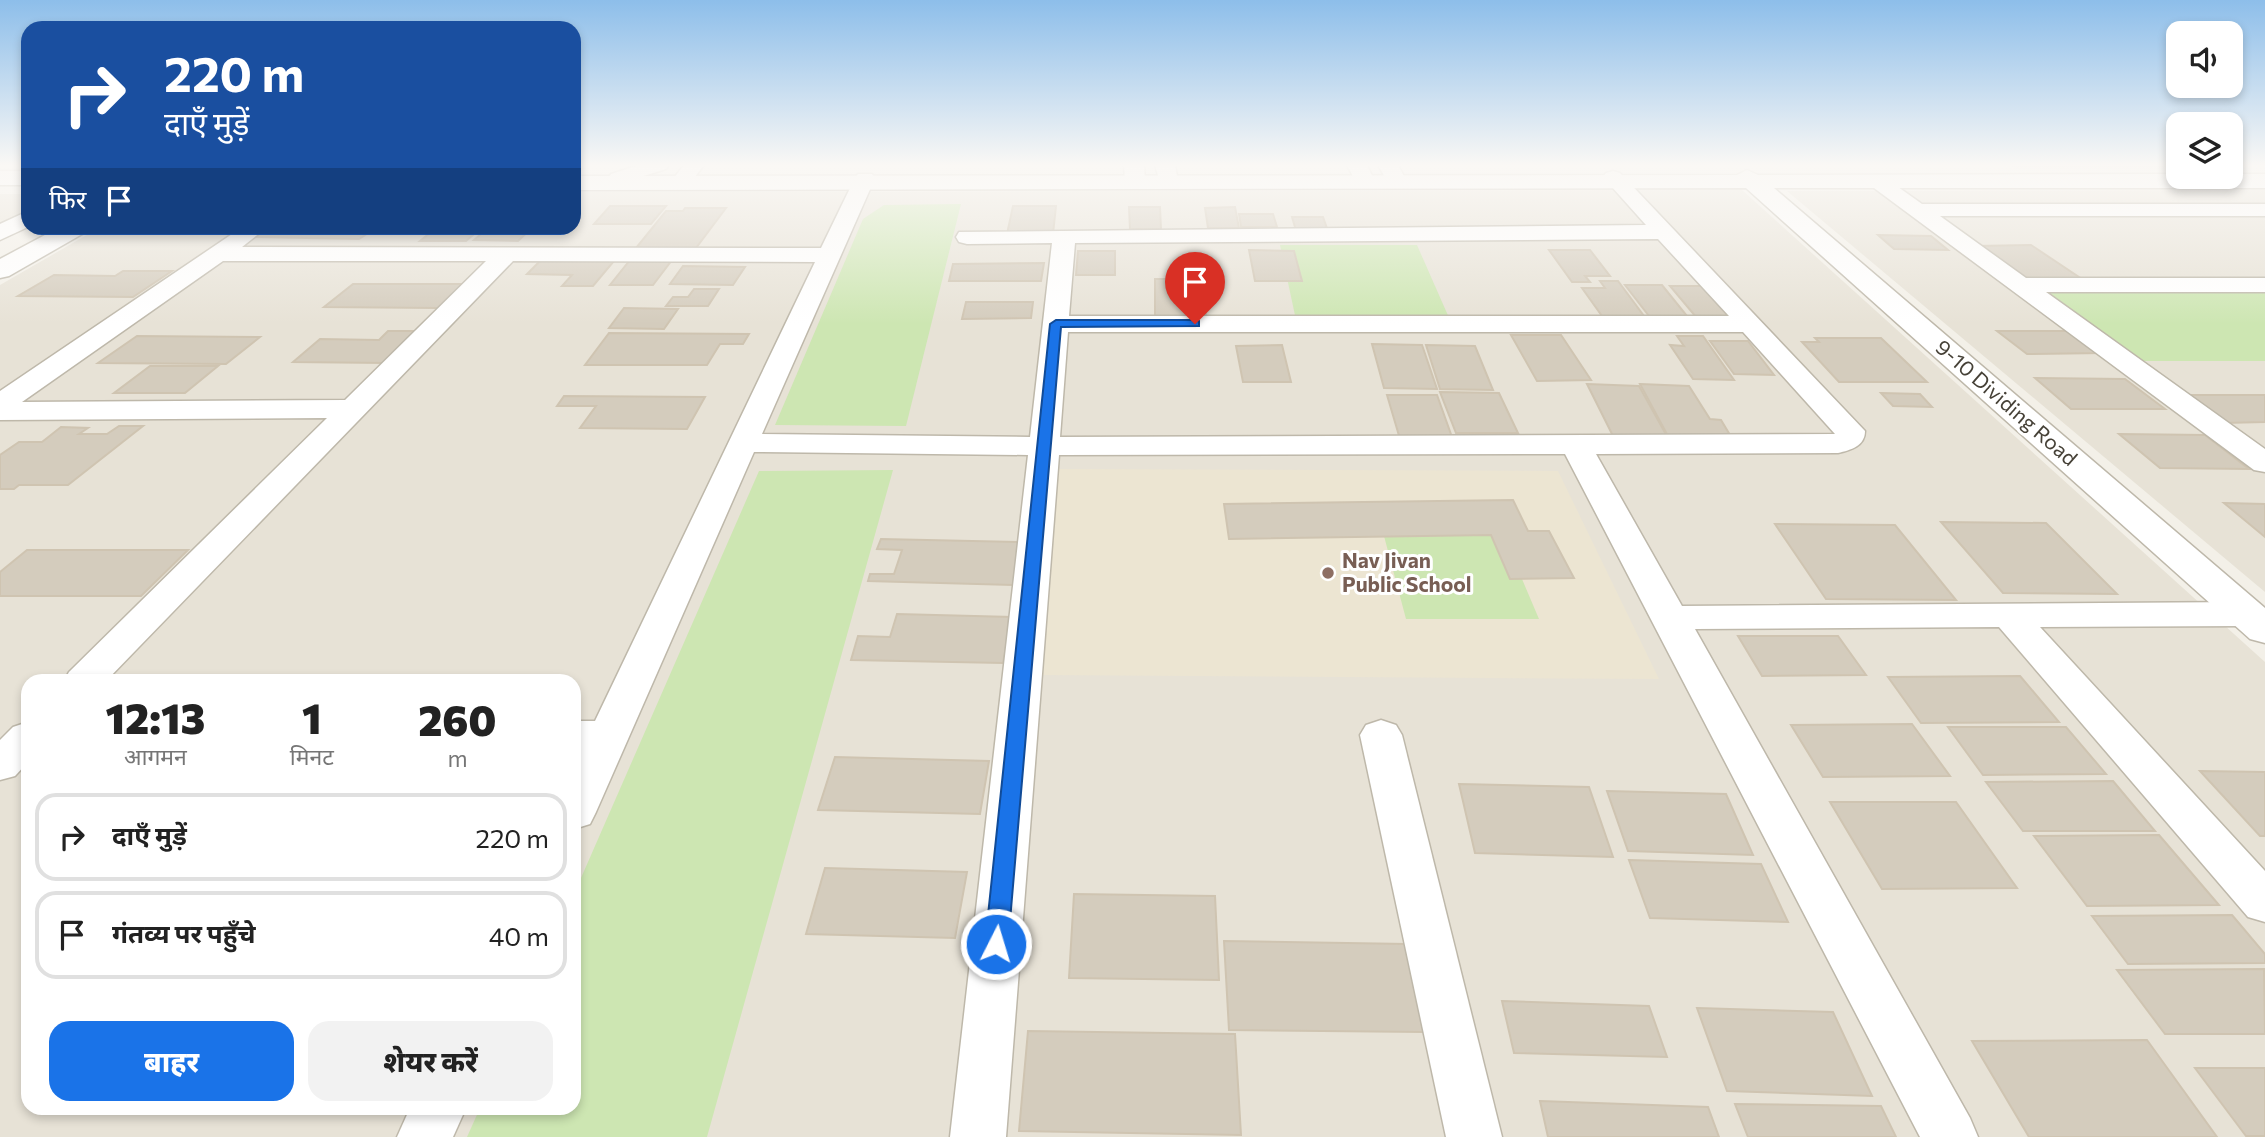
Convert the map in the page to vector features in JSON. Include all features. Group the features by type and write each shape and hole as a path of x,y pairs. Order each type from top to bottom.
{"street":[{"path":"581,781 591,736 744,443 847,218"},
{"path":"744,443 1044,446 1847,442 1850,431 1653,218"},
{"name":"9-10 Dividing Road","path":"1795,218 2256,622"},
{"path":"1929,218 2265,463"},
{"path":"0,233 21,222"},
{"path":"967,237 1666,232"},
{"path":"0,270 62,235"},
{"path":"0,404 244,235"},
{"path":"978,1137 1064,237"},
{"path":"216,254 830,255"},
{"path":"90,674 506,255"},
{"path":"2021,285 2265,285"},
{"path":"1056,324 1752,324"},
{"path":"0,411 353,409"},
{"path":"1575,444 1950,1137"},
{"path":"2009,616 2265,903"},
{"path":"1670,618 2009,616 2256,622"},
{"path":"0,730 21,731"},
{"path":"1381,735 1474,1137"},
{"path":"0,765 21,744"},
{"path":"425,1137 435,1115"}],"shaded area":[{"path":"0,218 19,218 0,228"},
{"path":"581,218 1773,218 2265,662 2265,1137 0,1137 0,285 87,235 581,235"},
{"path":"1819,218 2265,218 2265,592"},
{"name":"Nav Jivan Public School","path":"1058,469 1558,471 1659,679 1037,675"}],"green space":[{"path":"958,218 906,426 775,425 863,219"},
{"path":"1280,245 1417,245 1450,320 1296,320"},
{"path":"2265,292 2265,361 2142,361 2047,293"},
{"path":"893,470 707,1137 467,1137 477,1115 581,1115 581,878 759,471"},
{"path":"1491,535 1510,579 1522,579 1539,619 1406,619 1384,536"}],"building":[{"path":"599,218 656,218 651,224 594,224"},
{"path":"660,218 718,218 696,248 636,248"},
{"path":"1010,218 1055,218 1053,234 1007,234"},
{"path":"1130,218 1161,218 1161,229 1130,229"},
{"path":"1207,218 1237,218 1239,228 1208,228"},
{"path":"1240,218 1274,218 1277,227 1241,227"},
{"path":"1292,218 1323,218 1329,234 1297,234"},
{"path":"257,235 365,235 359,239 254,237"},
{"path":"427,235 473,235 466,241 420,241"},
{"path":"480,235 524,235 518,241 474,240"},
{"path":"1878,235 1931,236 1948,250 1894,249"},
{"path":"2031,245 2082,279 2026,280 1978,246"},
{"path":"1249,250 1294,251 1302,281 1255,281"},
{"path":"1549,250 1590,250 1610,276 1585,276 1590,282 1572,282"},
{"path":"1078,251 1115,251 1115,275 1076,275"},
{"path":"630,260 672,260 653,285 610,285"},
{"path":"540,261 614,261 593,286 562,286 572,275 527,274"},
{"path":"1044,263 1041,281 949,281 953,264"},
{"path":"683,266 745,267 733,285 670,284"},
{"path":"123,271 172,271 133,297 18,296 54,275 115,276"},
{"path":"1155,279 1202,279 1206,317 1155,317"},
{"path":"1600,281 1618,281 1644,316 1602,316 1582,288 1605,288"},
{"path":"353,284 463,284 438,308 324,307"},
{"path":"1625,285 1662,285 1687,316 1649,316"},
{"path":"1670,286 1706,286 1733,316 1696,317"},
{"path":"694,289 719,289 708,306 666,306 673,297 688,297"},
{"path":"966,302 1033,302 1031,318 962,319"},
{"path":"624,308 678,309 664,329 609,328"},
{"path":"388,331 420,331 387,363 293,362 320,339 379,340"},
{"path":"1997,331 2069,331 2101,353 2027,354"},
{"path":"609,333 749,334 743,344 720,344 707,365 585,365"},
{"path":"1511,335 1561,335 1591,380 1537,381"},
{"path":"137,336 260,337 226,364 98,363"},
{"path":"1677,336 1703,336 1734,380 1693,379 1670,345 1684,346"},
{"path":"1815,338 1881,338 1927,382 1839,382 1802,342 1819,342"},
{"path":"1710,341 1748,341 1774,375 1734,374"},
{"path":"1372,344 1422,345 1437,389 1384,388"},
{"path":"1282,345 1291,382 1243,382 1236,346"},
{"path":"1426,345 1475,346 1493,390 1440,389"},
{"path":"150,366 218,366 185,393 114,393"},
{"path":"2035,378 2125,379 2165,409 2071,409"},
{"path":"1587,384 1639,386 1668,438 1613,436"},
{"path":"1640,384 1689,386 1710,419 1721,420 1733,440 1669,438"},
{"path":"1440,392 1499,393 1518,433 1456,433"},
{"path":"1881,393 1920,394 1932,407 1893,406"},
{"path":"1387,395 1437,395 1453,440 1400,439"},
{"path":"2185,395 2265,395 2265,422 2223,423"},
{"path":"564,396 705,397 687,429 580,428 596,406 557,406"},
{"path":"119,426 143,426 68,485 19,485 14,489 0,489 0,455 19,442 42,442 61,427 88,428 79,434 107,434"},
{"path":"2119,434 2205,435 2249,469 2160,468"},
{"path":"1513,500 1528,531 1549,531 1574,578 1510,579 1491,535 1229,539 1224,504"},
{"path":"2224,503 2265,504 2265,537"},
{"path":"1941,522 2046,523 2117,594 2003,593"},
{"path":"1775,524 1895,525 1956,600 1826,599"},
{"path":"881,539 1021,542 1013,585 868,581 870,574 894,574 902,550 877,549"},
{"path":"27,550 188,550 141,596 0,596 0,572"},
{"path":"897,614 1012,617 1003,663 851,660 858,636 890,637"},
{"path":"1738,636 1838,636 1866,675 1762,676"},
{"path":"2020,676 2059,722 1921,723 1888,677"},
{"path":"1912,724 1950,776 1823,777 1791,725"},
{"path":"1948,727 2066,727 2106,774 1983,775"},
{"path":"835,757 989,761 980,814 818,810"},
{"path":"2200,771 2265,772 2265,836 2260,836"},
{"path":"2113,781 2155,831 2023,831 1986,782"},
{"path":"1459,784 1589,787 1613,857 1475,853"},
{"path":"1607,791 1726,794 1753,855 1628,851"},
{"path":"1830,802 1956,802 2017,888 1882,889"},
{"path":"2159,835 2219,905 2087,906 2034,836"},
{"path":"1629,860 1761,864 1788,922 1650,918"},
{"path":"825,868 967,872 955,938 806,934"},
{"path":"1074,894 1215,896 1219,980 1069,978"},
{"path":"2232,915 2265,954 2265,963 2128,964 2092,916"},
{"path":"1224,941 1407,944 1424,1032 1229,1030"},
{"path":"2264,969 2265,1034 2165,1034 2117,970"},
{"path":"1502,1001 1649,1006 1667,1057 1514,1053"},
{"path":"1697,1008 1833,1012 1872,1096 1727,1091"},
{"path":"1028,1031 1235,1034 1241,1135 1019,1131"},
{"path":"2147,1040 2217,1137 2029,1137 1972,1041"},
{"path":"2195,1068 2265,1068 2265,1136 2246,1136"},
{"path":"1540,1101 1708,1107 1719,1137 1548,1137"},
{"path":"1735,1104 1881,1106 1896,1137 1748,1137"}],"place":[{"name":"Nav Jivan Public School","path":"1328,573"}],"route":[{"path":"996,944 1056,324 1195,324"}]}
